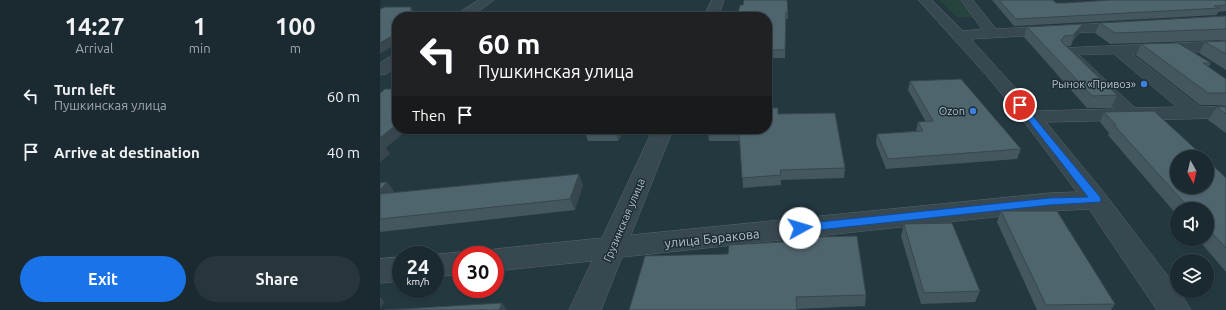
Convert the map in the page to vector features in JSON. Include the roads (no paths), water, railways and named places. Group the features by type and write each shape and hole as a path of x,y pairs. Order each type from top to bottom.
{"street":[{"path":"470,12 488,0"},
{"path":"713,12 718,0"},
{"path":"925,0 961,35 1030,117 1096,200 1175,310"},
{"path":"967,0 992,33"},
{"path":"961,35 1140,25"},
{"path":"1130,114 1066,51 1226,46"},
{"path":"1177,48 1202,64"},
{"path":"1116,49 1194,112"},
{"path":"380,70 392,62"},
{"path":"1030,117 1226,112"},
{"name":"Грузинская улица","path":"585,310 661,134"},
{"name":"улица Баракова","path":"504,259 1050,202 1096,200"},
{"path":"380,270 392,269"}],"place":[{"name":"Рынок «Привоз»","path":"1144,84"},
{"name":"Ozon","path":"973,111"}]}
